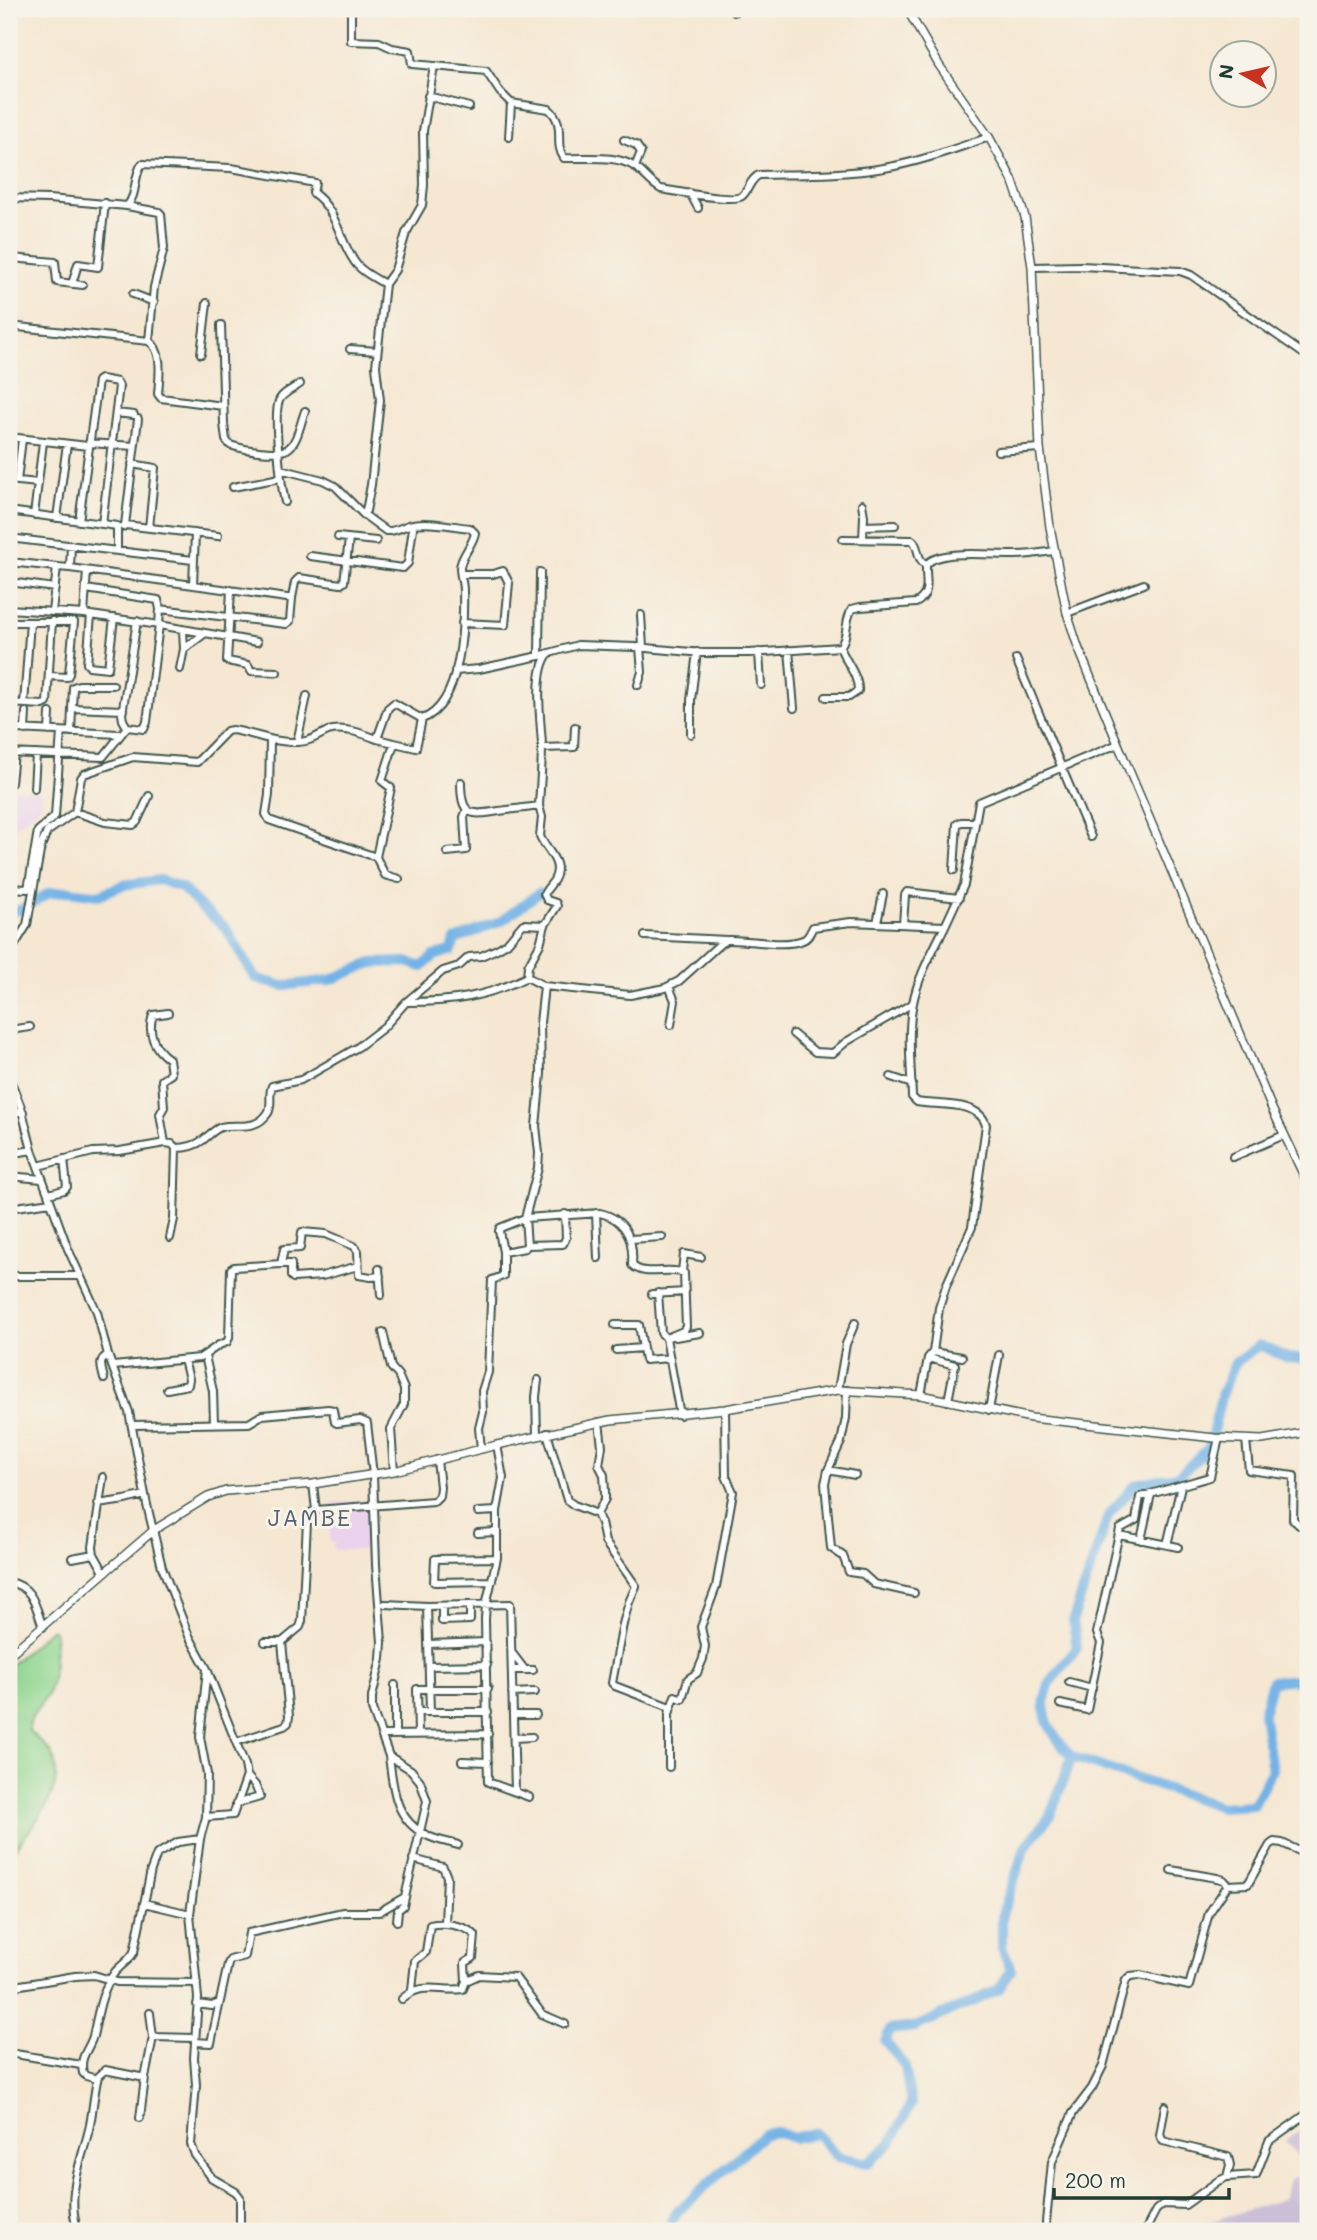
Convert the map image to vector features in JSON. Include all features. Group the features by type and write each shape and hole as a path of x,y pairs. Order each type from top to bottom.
{"street":[{"path":"351,9 351,41 384,43 392,48 410,51 412,64 486,71 500,92 512,103 545,107 554,113 559,124 560,152 564,158 615,160 635,167 661,188 711,197 737,198 742,197 753,178 759,175 858,172 884,168 919,161 989,137"},
{"path":"907,9 939,65 989,137 1012,179 1025,216 1032,267 1040,448 1054,551 1067,613 1118,744 1284,1135 1308,1184"},
{"path":"363,514 372,481 380,400 376,373 385,284 395,270 406,233 422,205 424,131 434,66"},
{"path":"428,96 469,107"},
{"path":"509,136 512,103"},
{"path":"624,140 636,145 641,152 635,167"},
{"path":"127,206 131,202 137,172 142,164 231,168 314,182 313,191 325,203 354,261 366,274 385,284"},
{"path":"690,193 698,208"},
{"path":"9,198 105,203 161,213 164,248 154,287 149,341"},
{"path":"72,284 78,264 98,267 105,203"},
{"path":"83,285 56,280 55,262 10,255 10,326 149,341 158,353 161,398 223,406"},
{"path":"1032,267 1180,271 1191,275 1308,357"},
{"path":"133,294 153,302"},
{"path":"201,354 206,303"},
{"path":"221,325 226,440 230,444 279,452 292,446 305,411"},
{"path":"204,335 221,337"},
{"path":"350,349 377,351"},
{"path":"79,521 99,379 118,383 103,524"},
{"path":"285,502 279,478 276,416 278,402 283,394 300,384"},
{"path":"116,413 136,417 125,525"},
{"path":"9,437 67,444 134,446"},
{"path":"22,439 13,480 38,484"},
{"path":"34,514 43,442"},
{"path":"57,518 67,444"},
{"path":"998,451 1040,448"},
{"path":"132,464 155,468 149,528"},
{"path":"280,470 323,480 335,486 363,514 386,531 420,524 473,529 475,536 460,566 462,623 455,671 444,698 429,716 422,719"},
{"path":"233,487 279,478"},
{"path":"862,504 863,539"},
{"path":"117,550 117,526 10,511 9,538 193,560"},
{"path":"118,530 125,525 218,536"},
{"path":"864,526 895,525"},
{"path":"310,556 403,568 408,563 413,528"},
{"path":"193,585 195,533"},
{"path":"338,537 376,541"},
{"path":"160,609 285,624 290,621 295,582 299,578 341,584 344,582 349,539"},
{"path":"826,697 849,697 858,691 858,682 840,647 852,609 916,603 923,599 927,591 926,565 919,559 916,543 912,540 843,539"},
{"path":"70,568 71,545"},
{"path":"926,565 932,559 951,555 1022,555 1054,551"},
{"path":"9,562 292,598"},
{"path":"52,612 57,567"},
{"path":"87,571 89,666 108,668 114,618"},
{"path":"461,574 493,574 503,571 509,581 505,625 462,623"},
{"path":"539,656 540,572"},
{"path":"135,596 137,578"},
{"path":"9,582 55,588"},
{"path":"1067,613 1144,584"},
{"path":"10,783 11,753 103,757 127,727 144,729 147,722 159,625 158,600 86,589"},
{"path":"230,590 229,662 248,665 251,671 276,672"},
{"path":"9,609 88,614 257,642"},
{"path":"638,685 642,668 641,615"},
{"path":"9,703 47,703 52,621"},
{"path":"127,727 123,720 123,710 137,621"},
{"path":"9,622 74,622 69,674 67,677 49,676"},
{"path":"24,704 30,622"},
{"path":"180,669 184,649 183,630"},
{"path":"184,649 204,634"},
{"path":"455,671 539,656 578,645 697,652 759,652 840,647"},
{"path":"789,650 794,708"},
{"path":"691,734 691,700 697,652"},
{"path":"759,652 761,685"},
{"path":"527,977 528,966 540,944 545,925 557,906 546,899 544,894 554,881 557,865 540,836 539,806 542,748 540,680 542,665 549,653"},
{"path":"1016,659 1091,837"},
{"path":"71,732 74,685 113,685"},
{"path":"297,742 307,696"},
{"path":"377,739 388,708 394,704 422,719"},
{"path":"72,708 123,710"},
{"path":"25,730 26,712"},
{"path":"49,731 50,713"},
{"path":"9,954 23,933 30,913 41,846 47,832 75,812 84,774 132,757 197,762 227,731 232,730 270,741 297,742 308,741 332,730 346,730 416,748 422,719"},
{"path":"542,748 575,747 575,727"},
{"path":"16,729 119,734"},
{"path":"9,888 27,889 37,831 55,816 61,732"},
{"path":"270,741 267,817 316,838 376,857"},
{"path":"394,744 382,780 389,786 390,791 376,857 385,875 399,879"},
{"path":"921,1395 939,1308 972,1227 986,1125 981,1114 969,1109 916,1102 912,1097 913,1003 921,976 964,885 979,802 1118,744"},
{"path":"34,788 36,754"},
{"path":"447,852 466,850 464,823 467,809 461,782"},
{"path":"75,812 105,822 133,825 149,796"},
{"path":"467,809 478,815 539,806"},
{"path":"954,870 957,824 975,822"},
{"path":"903,924 907,892 959,898"},
{"path":"877,923 883,894"},
{"path":"645,936 792,942 806,939 815,926 850,922 945,926"},
{"path":"176,1149 197,1144 220,1128 247,1126 265,1116 270,1107 272,1086 301,1080 358,1047 384,1027 407,1002 443,971 454,968 466,958 486,954 507,943 523,924 545,925"},
{"path":"527,977 544,986 630,995 680,981 727,940"},
{"path":"407,1002 460,999 493,992 527,977"},
{"path":"527,1245 524,1218 538,1168 539,1153 536,1126 544,986"},
{"path":"669,986 675,1001 671,1025"},
{"path":"793,1034 815,1052 833,1053 846,1042 913,1003"},
{"path":"165,1143 160,1114 164,1107 162,1080 171,1074 171,1068 169,1059 154,1043 151,1027 153,1014 168,1013"},
{"path":"9,1030 30,1027"},
{"path":"9,1077 23,1112 42,1179 97,1312 108,1355 132,1426 162,1567 189,1636 207,1669 247,1776 260,1797 236,1804"},
{"path":"891,1077 912,1084"},
{"path":"9,1112 23,1112"},
{"path":"1233,1157 1284,1135"},
{"path":"38,1166 93,1152 172,1144 176,1149 174,1219 170,1238"},
{"path":"9,1154 32,1150"},
{"path":"48,1194 67,1187 64,1159"},
{"path":"9,1176 42,1179"},
{"path":"9,1206 51,1202"},
{"path":"596,1213 598,1258"},
{"path":"503,1252 525,1248 527,1245 563,1244 566,1238 565,1214"},
{"path":"481,1449 482,1388 488,1372 491,1282 494,1278 503,1276 500,1228 524,1218 605,1214 624,1227 630,1239 632,1265 635,1269 682,1271"},
{"path":"280,1264 283,1261 284,1249 300,1248 300,1234 303,1231 326,1234 354,1246 358,1251 360,1276 379,1272 381,1296"},
{"path":"630,1239 662,1237"},
{"path":"666,1338 686,1327 683,1254 701,1257"},
{"path":"113,1366 205,1356 227,1342 231,1269 234,1267 291,1264 293,1278 323,1276 358,1266"},
{"path":"9,1276 80,1276"},
{"path":"680,1415 676,1382 666,1338 661,1333 655,1294 685,1292"},
{"path":"838,1390 846,1344 855,1323"},
{"path":"615,1325 639,1325 645,1360 670,1358"},
{"path":"383,1332 391,1367 404,1389 404,1404 391,1429 394,1471"},
{"path":"666,1338 699,1333"},
{"path":"615,1350 642,1348"},
{"path":"104,1379 100,1362 108,1355"},
{"path":"931,1355 962,1357"},
{"path":"931,1355 954,1365 948,1401"},
{"path":"989,1410 999,1355"},
{"path":"205,1356 212,1384 214,1423"},
{"path":"167,1389 188,1384 184,1360"},
{"path":"537,1436 538,1380"},
{"path":"847,1390 846,1418 841,1442 828,1470 825,1484 832,1549 843,1556 849,1572 863,1574 874,1584 914,1593"},
{"path":"9,1656 154,1530 197,1502 219,1492 313,1484 373,1475 598,1422 680,1415 847,1390 921,1395 1031,1418 1193,1436 1262,1440 1308,1432"},
{"path":"669,1767 670,1707 675,1696 682,1699 688,1679 697,1673 704,1659 705,1646 701,1627 716,1587 733,1492 726,1476 725,1409"},
{"path":"132,1426 249,1423 262,1415 333,1410 337,1423 360,1420 367,1423 373,1475 382,1642 372,1709 389,1756 398,1808 405,1819 427,1835 458,1845"},
{"path":"597,1514 606,1492 604,1475 599,1465 602,1446 598,1422"},
{"path":"547,1433 567,1500 597,1514 605,1542 636,1586 623,1624 612,1682 615,1686 652,1702 670,1707"},
{"path":"1059,1704 1087,1710 1101,1643 1097,1633 1120,1529 1136,1520 1140,1497 1210,1477 1217,1438"},
{"path":"1246,1440 1249,1470 1294,1476 1293,1520 1308,1527"},
{"path":"496,1445 503,1478 497,1511 497,1558 486,1605 488,1782 529,1797"},
{"path":"265,1642 282,1642 300,1627 307,1522 312,1512 437,1499 440,1487 436,1460"},
{"path":"828,1470 855,1475"},
{"path":"103,1477 93,1540 94,1554 104,1572"},
{"path":"313,1484 316,1510"},
{"path":"1167,1545 1181,1486"},
{"path":"1141,1540 1151,1494"},
{"path":"99,1504 145,1495"},
{"path":"478,1512 497,1511"},
{"path":"478,1533 496,1532"},
{"path":"1118,1535 1178,1547"},
{"path":"72,1558 94,1554"},
{"path":"492,1581 434,1582 435,1559 497,1558"},
{"path":"9,1582 24,1586 29,1592 43,1627"},
{"path":"385,1604 510,1604 514,1791"},
{"path":"427,1606 429,1712"},
{"path":"442,1606 442,1621 470,1620 470,1606"},
{"path":"236,1742 288,1723 282,1642"},
{"path":"429,1644 486,1642"},
{"path":"512,1653 525,1670"},
{"path":"430,1666 487,1665"},
{"path":"207,1669 200,1737 207,1774 206,1817 200,1839 190,1914 197,1983 196,2085 191,2144 192,2150 215,2181 240,2197 240,2231"},
{"path":"512,1670 533,1670"},
{"path":"1069,1682 1092,1688"},
{"path":"395,1685 395,1735"},
{"path":"418,1734 417,1689 488,1689"},
{"path":"513,1693 535,1692"},
{"path":"418,1712 488,1712"},
{"path":"513,1714 536,1715"},
{"path":"383,1735 488,1734"},
{"path":"514,1738 532,1737"},
{"path":"389,1756 411,1770 420,1781 427,1801 403,1907 398,1910 397,1921"},
{"path":"463,1761 488,1762"},
{"path":"206,1817 233,1815 247,1776"},
{"path":"97,2079 86,2076 81,2066 82,2055 93,2037 97,2011 115,1972 134,1952 157,1854 178,1842 200,1839"},
{"path":"1228,1885 1248,1884 1274,1842 1308,1855"},
{"path":"413,1858 446,1870 445,1923"},
{"path":"1171,1870 1217,1878 1228,1885"},
{"path":"1047,2231 1052,2162 1073,2113 1092,2088 1103,2066 1126,1980 1130,1976 1140,1975 1189,1986 1209,1913 1228,1885"},
{"path":"153,2037 211,2043 228,1964 230,1960 245,1956 250,1933 343,1912 379,1912 403,1898"},
{"path":"144,1903 190,1914"},
{"path":"402,1999 412,1990 461,1990 465,1987 465,1963 473,1958 475,1936 468,1930 445,1923 431,1924 426,1952 415,1961 412,1990"},
{"path":"466,1981 479,1975 491,1974 515,1977 542,2014 565,2024"},
{"path":"9,1987 94,1975 117,1982 197,1983"},
{"path":"197,2004 212,2006 219,2003"},
{"path":"140,2118 153,2037 150,2014"},
{"path":"9,2053 81,2066"},
{"path":"78,2231 73,2196 75,2178 90,2123 99,2074 105,2070 145,2078"},
{"path":"1165,2106 1160,2135 1163,2141 1228,2157 1230,2165 1227,2177"},
{"path":"1145,2231 1160,2206 1166,2203 1185,2205 1213,2183 1227,2177 1256,2175 1269,2141 1308,2113"}],"shaded area":[{"path":"9,788 41,792 42,804 14,829 18,848 9,854"},
{"path":"369,1500 370,1550 334,1550 334,1542 330,1542 330,1503"},
{"path":"1308,2124 1308,2170 1285,2141"},
{"path":"1308,2172 1308,2231 1179,2231 1283,2199 1290,2179"}],"green space":[{"path":"51,1629 55,1634 51,1684 33,1714 29,1731 52,1755 56,1769 55,1782 51,1796 36,1822 9,1856 9,1666"}],"waterway":[{"path":"9,911 20,910 49,893 69,891 99,895 123,885 160,880 182,888 226,928 255,978 283,986 330,980 372,963 407,962 422,967 434,956 452,950 455,940 501,921 539,893"},
{"path":"1308,1359 1288,1358 1259,1345 1235,1363 1222,1393 1209,1448 1178,1476 1136,1484 1109,1514 1073,1620 1077,1648 1050,1683 1045,1698 1046,1717 1059,1742 1072,1757 1221,1807 1253,1805 1272,1770 1263,1713 1272,1681 1308,1683"},
{"path":"666,2231 677,2212 764,2134 777,2132 793,2138 816,2133 838,2157 868,2163 891,2143 911,2104 905,2066 885,2041 890,2030 915,2027 999,1989 1011,1970 1002,1948 1002,1914 1025,1848 1050,1816 1072,1757"}],"district":[{"name":"JAMBE","path":"310,1517"}]}
